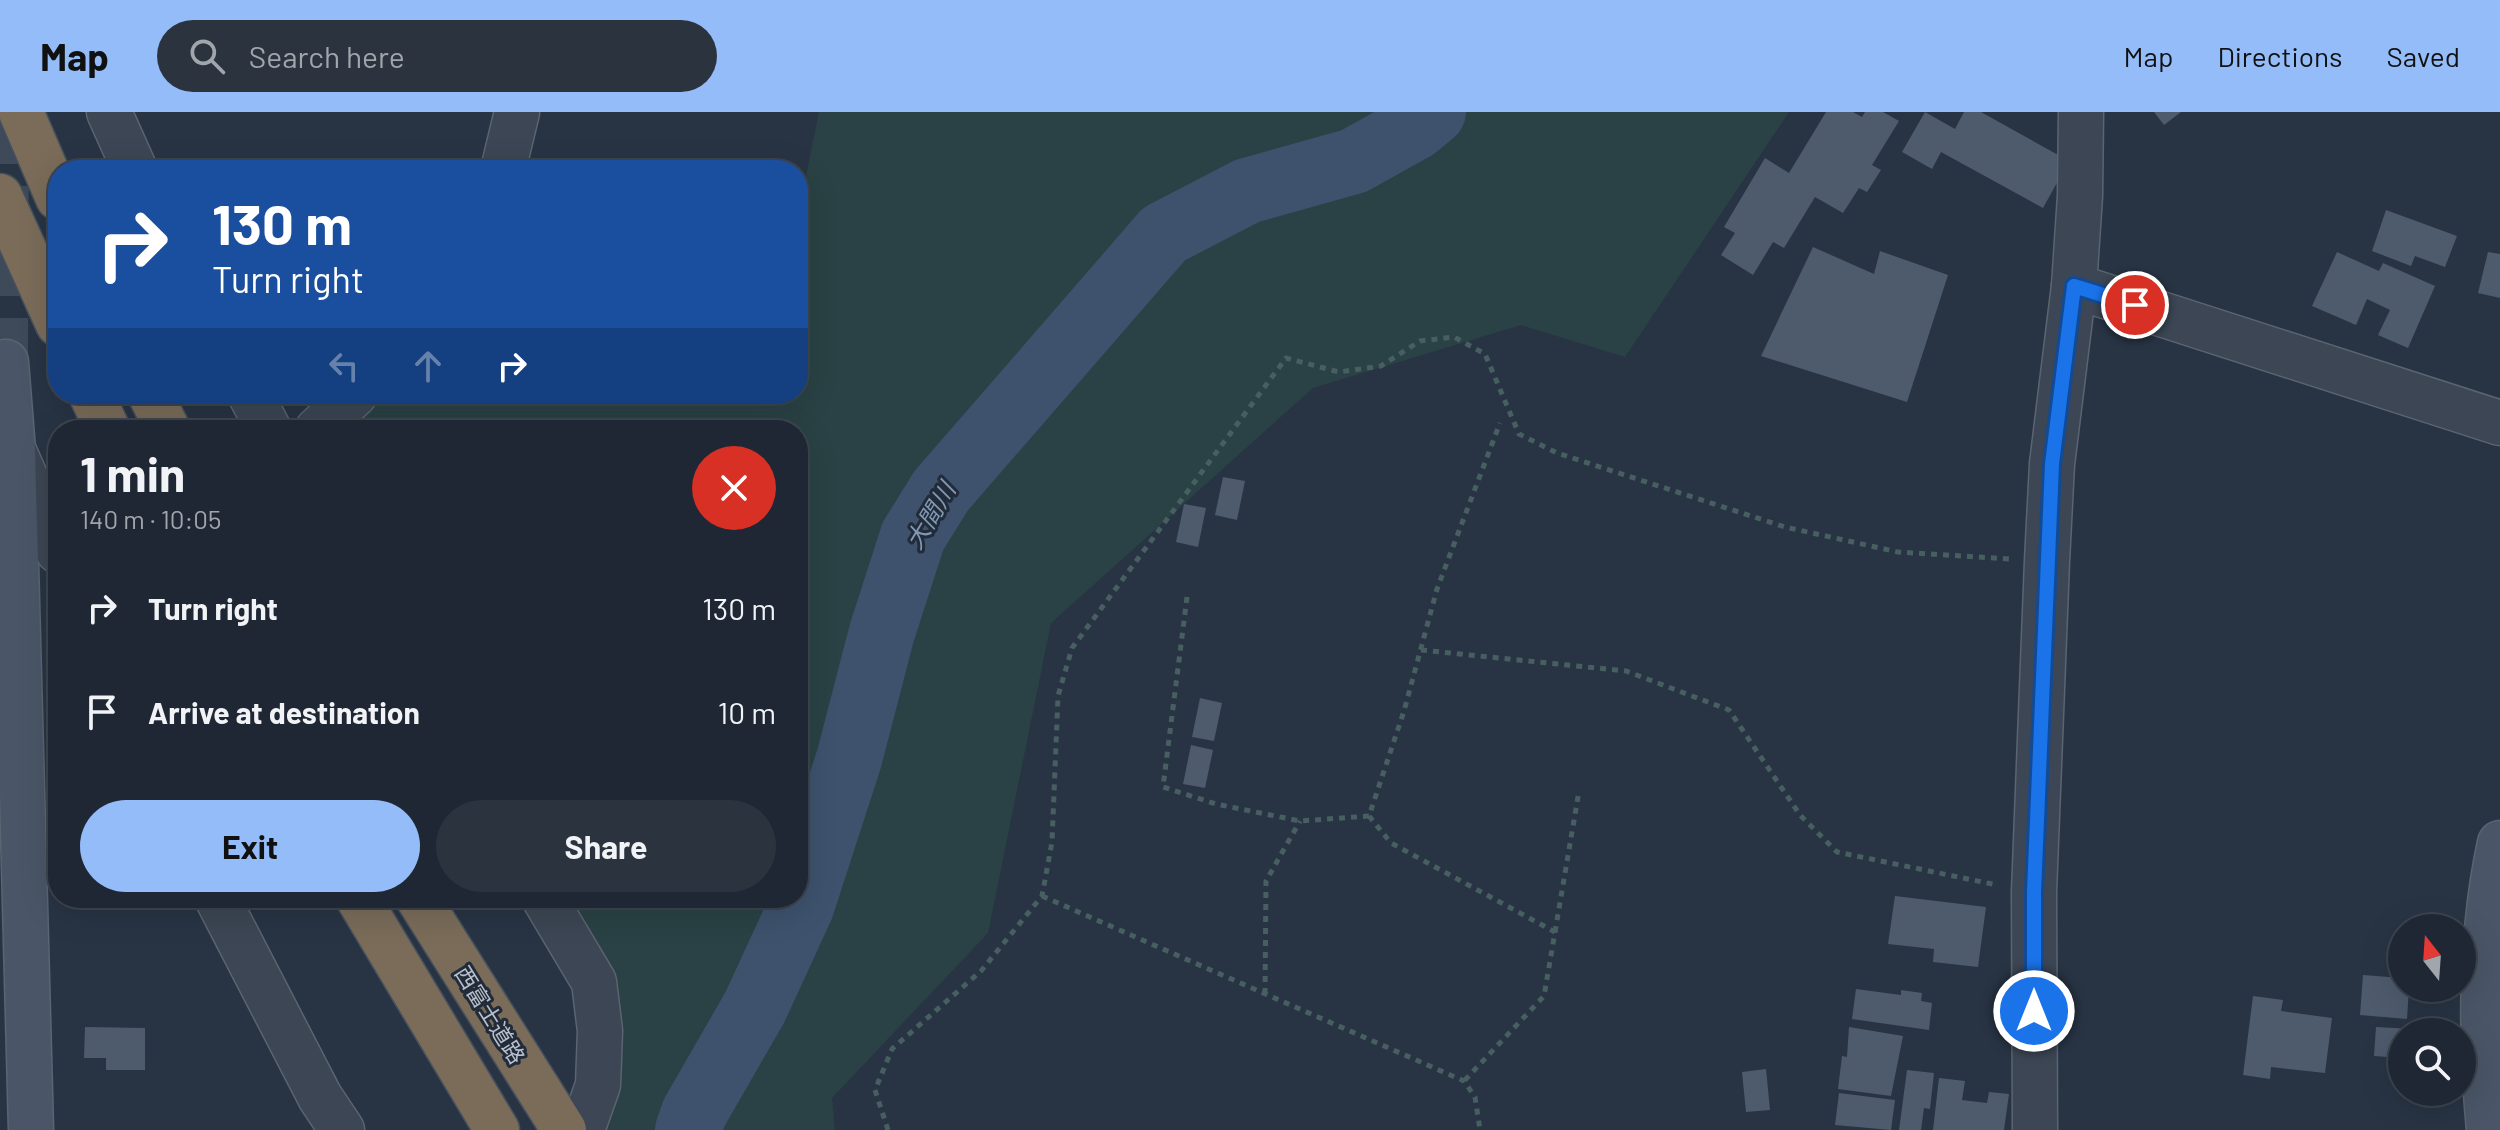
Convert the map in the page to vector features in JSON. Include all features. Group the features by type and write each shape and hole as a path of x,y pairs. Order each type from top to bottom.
{"highway":[{"path":"21,112 48,175"},
{"path":"0,196 48,302"},
{"path":"364,908 497,1130"},
{"name":"西富士道路","path":"425,908 565,1122"}],"street":[{"path":"109,112 131,160"},
{"path":"505,160 517,112"},
{"path":"2035,1130 2034,892 2047,561 2052,464 2074,286 2081,112"},
{"path":"2074,286 2500,423"},
{"path":"6,362 31,1130"},
{"path":"328,420 344,404"},
{"path":"7,434 48,528"},
{"path":"2489,1130 2492,1021 2485,945 2500,843"},
{"path":"222,908 320,1097 342,1130"},
{"path":"550,908 594,982 600,1031 598,1085 565,1122"}],"path":[{"path":"888,1130 875,1090 892,1049 981,971 1042,896 1052,842 1058,696 1072,648 1286,358 1339,372 1381,366 1420,341 1454,337 1485,354 1519,434 1557,453 1785,527 1898,552 2047,561"},
{"path":"1369,816 1404,711 1437,589 1500,423"},
{"path":"1187,597 1163,787 1216,804 1300,821 1369,816"},
{"path":"1421,650 1626,671 1729,710 1800,815 1837,852 2034,892"},
{"path":"1464,1081 1544,996 1579,791"},
{"path":"1369,816 1391,843 1555,932"},
{"path":"1265,994 1266,881 1300,821"},
{"path":"1042,896 1464,1081 1475,1097 1480,1130"}],"green space":[{"path":"819,112 1789,112 1625,357 1521,325 1313,388 1051,623 988,933 832,1098 835,1130 599,1130 556,908 808,908 808,420 348,420 351,404 808,404 808,166"}],"building":[{"path":"1826,112 1853,112 1862,117 1865,112 1883,112 1899,121 1872,165 1881,170 1867,192 1859,188 1843,213 1815,197 1784,248 1773,242 1753,275 1721,255 1735,233 1724,227 1765,158 1789,173"},
{"path":"1925,112 1955,129 1964,112 1981,112 2069,161 2043,208 1941,152 1932,169 1902,152"},
{"path":"2154,112 2181,112 2164,125"},
{"path":"2386,210 2457,236 2445,267 2415,256 2411,266 2372,251"},
{"path":"1813,247 1874,274 1880,251 1948,275 1907,402 1761,356"},
{"path":"2337,252 2379,271 2383,263 2435,286 2408,348 2378,335 2390,310 2367,299 2356,325 2312,306"},
{"path":"2488,252 2500,254 2500,298 2478,293"},
{"path":"1223,477 1245,481 1237,520 1215,515"},
{"path":"1184,504 1206,508 1198,547 1176,542"},
{"path":"1200,698 1222,703 1214,741 1192,737"},
{"path":"1191,745 1213,750 1205,788 1183,784"},
{"path":"1895,896 1986,907 1978,967 1933,962 1934,949 1888,944"},
{"path":"2363,975 2388,977 2388,1002 2408,1002 2407,1018 2360,1015"},
{"path":"1856,989 1901,995 1901,990 1922,993 1921,1001 1932,1003 1929,1030 1852,1019"},
{"path":"2253,996 2283,1000 2281,1011 2332,1018 2325,1073 2271,1067 2270,1079 2243,1075"},
{"path":"85,1027 145,1028 145,1070 106,1070 106,1058 84,1058"},
{"path":"1849,1027 1903,1036 1891,1096 1838,1089 1842,1056 1847,1057"},
{"path":"2376,1027 2388,1028 2388,1057 2374,1056"},
{"path":"1766,1069 1770,1110 1746,1112 1742,1072"},
{"path":"1907,1070 1934,1073 1930,1109 1924,1108 1921,1130 1899,1130"},
{"path":"1939,1078 1965,1081 1962,1100 1987,1103 1989,1092 2009,1094 2004,1130 1933,1130"},
{"path":"1839,1093 1895,1100 1891,1130 1835,1125"}],"waterway":[{"name":"大間川","path":"808,885 849,759 882,632 913,536 941,491 1164,234 1247,191 1354,161 1415,127 1433,112"},
{"name":"大間川","path":"688,1130 694,1113 755,1007 801,908"}],"tunnel":[{"path":"6,362 7,112"}],"route":[{"path":"2034,1011 2034,892 2052,464 2074,286 2135,305"}]}
